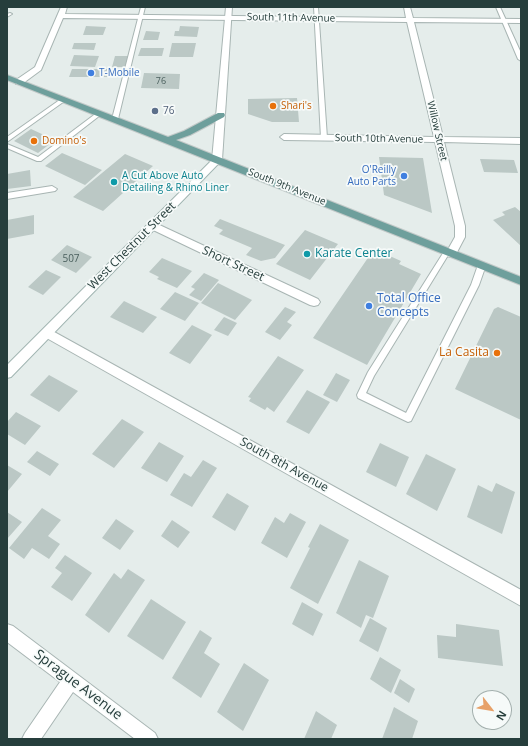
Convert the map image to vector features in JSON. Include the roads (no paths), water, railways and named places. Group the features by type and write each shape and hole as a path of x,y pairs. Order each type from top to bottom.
{"main road":[{"name":"South 9th Avenue","path":"7,77 521,281"},
{"path":"167,140 187,134 221,115"}],"street":[{"path":"19,82 38,68 64,7"},
{"path":"218,160 230,7"},
{"name":"Willow Street","path":"408,7 461,230 460,237 449,252"},
{"name":"South 11th Avenue","path":"60,16 521,21"},
{"name":"South 10th Avenue","path":"284,137 521,141"},
{"name":"West Chestnut Street","path":"7,374 218,160"},
{"path":"7,196 52,189"},
{"name":"Short Street","path":"153,226 314,302"},
{"name":"South 8th Avenue","path":"47,333 521,598"},
{"name":"Sprague Avenue","path":"7,632 148,739"},
{"path":"31,739 71,680"}],"lane":[{"path":"115,119 143,7"},
{"path":"316,7 324,138"},
{"path":"498,7 521,59"},
{"path":"7,140 63,100"},
{"path":"7,146 39,160 100,113"},
{"path":"449,252 371,374 361,394 408,418 475,285 482,266"}],"place":[{"name":"T-Mobile","path":"91,73"},
{"name":"Shari's","path":"273,106"},
{"name":"76","path":"155,111"},
{"name":"Domino's","path":"34,141"},
{"name":"O'Reilly Auto Parts","path":"404,176"},
{"name":"A Cut Above Auto Detailing & Rhino Liner","path":"114,182"},
{"name":"Karate Center","path":"307,254"},
{"name":"Total Office Concepts","path":"369,306"},
{"name":"La Casita","path":"497,353"}]}
